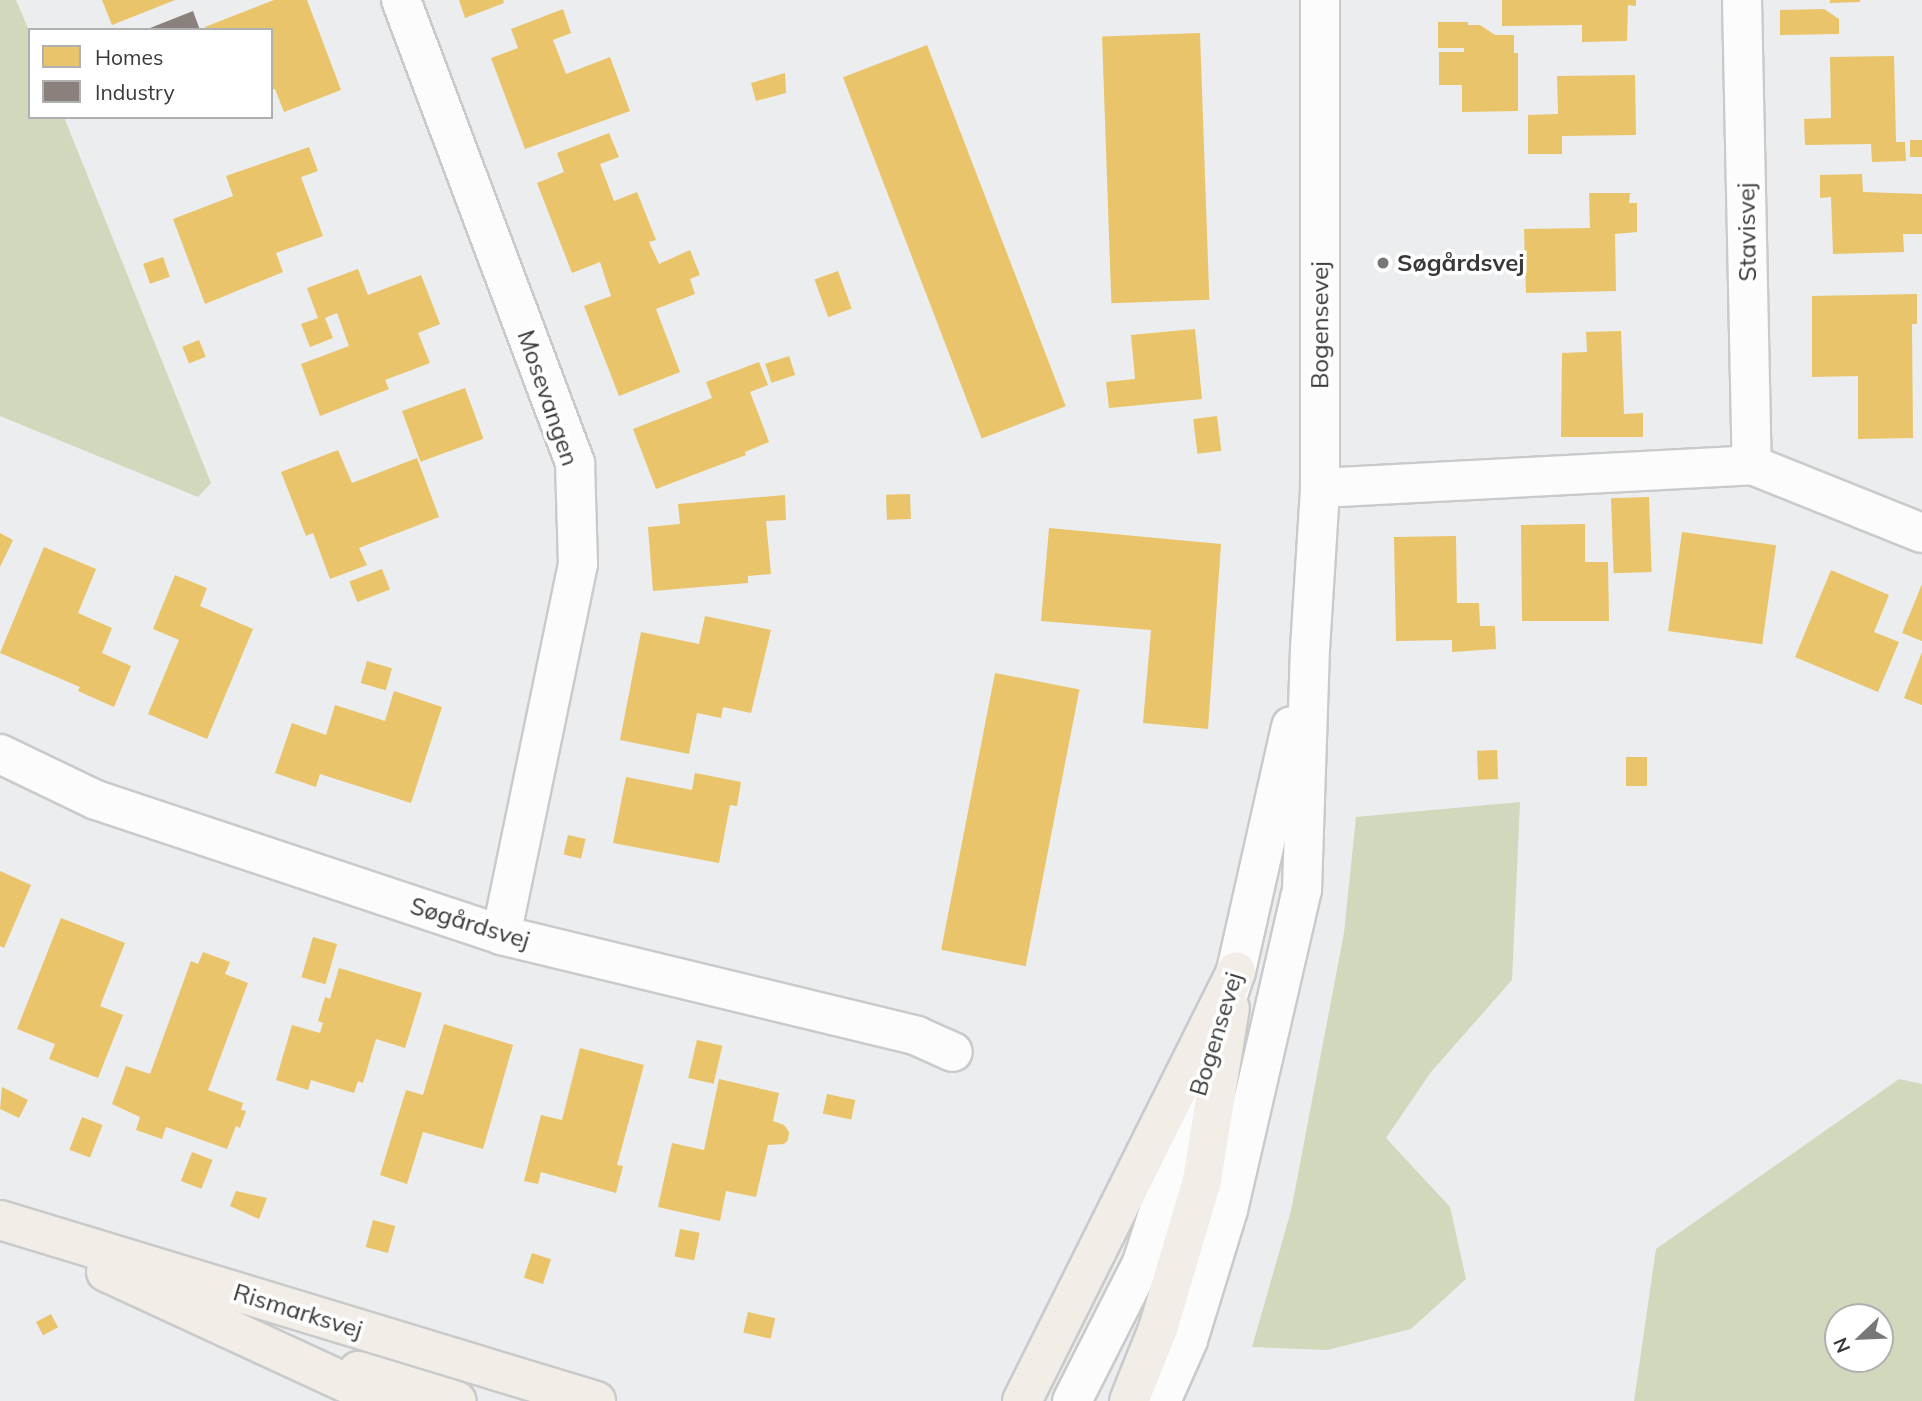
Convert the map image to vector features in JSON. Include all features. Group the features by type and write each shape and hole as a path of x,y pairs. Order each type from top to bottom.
{"main road":[{"path":"1022,1401 1236,971"},
{"path":"1129,1401 1158,1329 1202,1180 1236,971"},
{"name":"Rismarksvej","path":"0,1221 232,1333 385,1401"},
{"name":"Rismarksvej","path":"0,1221 596,1401"},
{"path":"232,1333 342,1401"},
{"path":"232,1333 457,1401"}],"street":[{"name":"Mosevangen","path":"401,0 575,463 578,564 501,935"},
{"name":"Bogensevej","path":"1161,1401 1188,1340 1228,1210 1302,890 1310,649 1320,488 1320,0"},
{"name":"Stavisvej","path":"1742,0 1752,465"},
{"path":"1320,488 1752,465 1922,533"},
{"name":"Bogensevej","path":"1072,1401 1142,1263 1236,971 1310,649"},
{"name":"Søgårdsvej","path":"0,754 96,800 501,935 917,1035 953,1052"}],"green space":[{"path":"0,0 16,0 28,28 28,119 65,119 211,483 198,497 0,416"},
{"path":"1520,802 1512,980 1431,1072 1386,1138 1450,1207 1466,1279 1411,1329 1327,1350 1252,1347 1291,1211 1344,933 1356,817"},
{"path":"1899,1079 1922,1084 1922,1401 1634,1401 1656,1249"}],"building: Homes":[{"path":"102,0 175,0 112,25"},
{"path":"274,0 307,0 341,90 284,112 273,90 273,28 205,27"},
{"path":"459,0 503,0 504,3 465,18"},
{"path":"1502,0 1636,0 1636,6 1628,5 1627,41 1582,42 1582,25 1502,26"},
{"path":"1830,0 1860,0 1860,2 1830,3"},
{"path":"563,9 571,33 553,40 566,74 610,57 630,111 525,149 491,58 518,48 511,29"},
{"path":"1824,9 1839,19 1839,34 1780,35 1780,10"},
{"path":"1438,22 1468,22 1468,25 1480,25 1495,35 1514,35 1514,53 1518,53 1518,111 1462,112 1462,85 1439,85 1439,52 1464,52 1464,48 1438,48"},
{"path":"1200,33 1209,300 1111,303 1102,36"},
{"path":"927,45 1066,406 982,439 843,77"},
{"path":"1894,56 1896,142 1905,142 1906,161 1872,162 1871,144 1805,145 1804,119 1831,118 1830,57"},
{"path":"785,73 786,93 756,101 751,83"},
{"path":"1635,75 1636,135 1562,136 1562,154 1528,154 1528,115 1558,114 1557,76"},
{"path":"609,133 619,157 600,164 614,201 637,192 656,240 649,242 659,264 690,250 700,275 690,279 695,294 656,309 680,372 619,396 584,306 611,296 600,262 572,273 537,183 564,172 557,153"},
{"path":"1910,140 1922,140 1922,157 1910,157"},
{"path":"309,147 318,171 301,177 323,236 276,253 283,272 205,304 173,219 233,196 226,176"},
{"path":"1862,174 1863,192 1922,194 1922,234 1903,234 1904,252 1833,254 1831,197 1820,198 1820,175"},
{"path":"1589,193 1630,193 1629,203 1637,203 1637,232 1615,234 1616,291 1526,293 1524,229 1590,228"},
{"path":"163,257 170,277 150,284 143,264"},
{"path":"358,269 368,295 421,275 440,324 418,333 430,363 385,380 389,389 320,416 301,364 349,346 337,313 325,318 333,338 310,347 301,324 318,318 307,288"},
{"path":"838,271 852,309 828,317 815,280"},
{"path":"1917,294 1917,324 1912,324 1913,438 1858,439 1858,376 1812,377 1812,296"},
{"path":"1195,329 1202,399 1109,408 1106,382 1135,379 1131,335"},
{"path":"1621,331 1624,414 1643,413 1643,437 1561,437 1562,353 1587,352 1586,332"},
{"path":"199,340 206,357 189,363 182,347"},
{"path":"789,356 795,375 771,383 765,364"},
{"path":"759,362 768,385 750,392 769,442 745,452 746,455 656,489 633,429 712,398 706,382"},
{"path":"465,388 483,439 421,462 402,411"},
{"path":"1217,416 1221,451 1197,454 1193,419"},
{"path":"338,450 352,483 417,458 439,517 359,548 367,565 330,579 313,533 306,536 281,472"},
{"path":"910,494 911,519 887,520 886,495"},
{"path":"785,495 786,520 766,521 771,574 748,576 748,583 653,591 648,527 680,524 678,504"},
{"path":"1649,497 1652,572 1614,573 1611,498"},
{"path":"1585,524 1585,562 1608,562 1609,621 1522,621 1521,525"},
{"path":"1049,528 1221,544 1208,729 1143,723 1151,630 1041,621"},
{"path":"1682,532 1776,545 1762,644 1668,631"},
{"path":"0,533 13,540 0,567"},
{"path":"1456,536 1457,603 1479,603 1480,626 1495,626 1496,649 1452,652 1452,640 1396,641 1394,537"},
{"path":"44,547 96,569 78,613 112,628 102,653 131,666 114,707 78,691 80,687 0,653"},
{"path":"382,569 390,590 357,602 349,582"},
{"path":"1831,570 1889,595 1874,632 1899,642 1878,692 1795,657"},
{"path":"175,575 207,588 200,606 253,629 207,739 148,714 179,640 153,629"},
{"path":"1922,584 1922,641 1902,633"},
{"path":"705,616 771,630 751,713 723,707 721,718 697,713 689,754 620,740 641,632 699,644"},
{"path":"1922,652 1922,705 1904,698"},
{"path":"367,661 392,668 386,690 361,683"},
{"path":"995,673 1079,689 1026,966 941,950"},
{"path":"394,691 442,707 411,803 320,774 316,787 275,773 292,723 326,735 335,705 385,721"},
{"path":"1497,750 1498,779 1478,780 1477,751"},
{"path":"1626,757 1647,757 1647,786 1626,786"},
{"path":"695,773 741,782 737,806 730,805 719,863 613,843 626,777 692,790"},
{"path":"568,835 586,839 581,859 564,854"},
{"path":"0,871 31,885 4,948 0,946"},
{"path":"61,918 125,943 100,1006 123,1015 98,1078 49,1059 55,1044 17,1029"},
{"path":"313,937 337,944 325,984 301,977"},
{"path":"203,952 230,962 225,974 248,983 208,1090 243,1103 241,1110 246,1111 240,1128 236,1126 227,1149 166,1127 162,1139 136,1130 140,1117 112,1104 126,1066 150,1074 191,961 198,964"},
{"path":"339,968 422,993 405,1048 376,1039 363,1083 358,1081 354,1093 311,1080 308,1090 276,1080 292,1025 320,1033 323,1023 318,1021 325,997 330,999"},
{"path":"444,1024 513,1045 483,1149 423,1132 407,1184 380,1175 406,1090 423,1095"},
{"path":"697,1040 722,1046 714,1084 688,1078"},
{"path":"580,1048 644,1065 617,1165 623,1166 616,1193 541,1172 538,1184 524,1181 541,1115 562,1120"},
{"path":"719,1079 779,1093 773,1121 784,1125 789,1132 788,1140 784,1144 768,1145 756,1197 726,1191 720,1221 658,1207 672,1143 704,1150"},
{"path":"2,1087 28,1100 19,1118 0,1109"},
{"path":"827,1094 855,1100 851,1120 823,1114"},
{"path":"82,1117 103,1125 90,1158 69,1150"},
{"path":"192,1152 213,1160 201,1189 181,1181"},
{"path":"236,1191 267,1198 259,1219 230,1206"},
{"path":"373,1220 395,1226 388,1253 366,1247"},
{"path":"680,1229 700,1233 694,1260 675,1256"},
{"path":"532,1253 551,1259 543,1284 524,1278"},
{"path":"748,1312 775,1318 771,1339 743,1332"},
{"path":"51,1314 58,1327 43,1335 36,1322"}],"building: Industry":[{"path":"193,11 199,28 150,28"}],"place":[{"name":"Søgårdsvej","path":"1383,263"}]}
